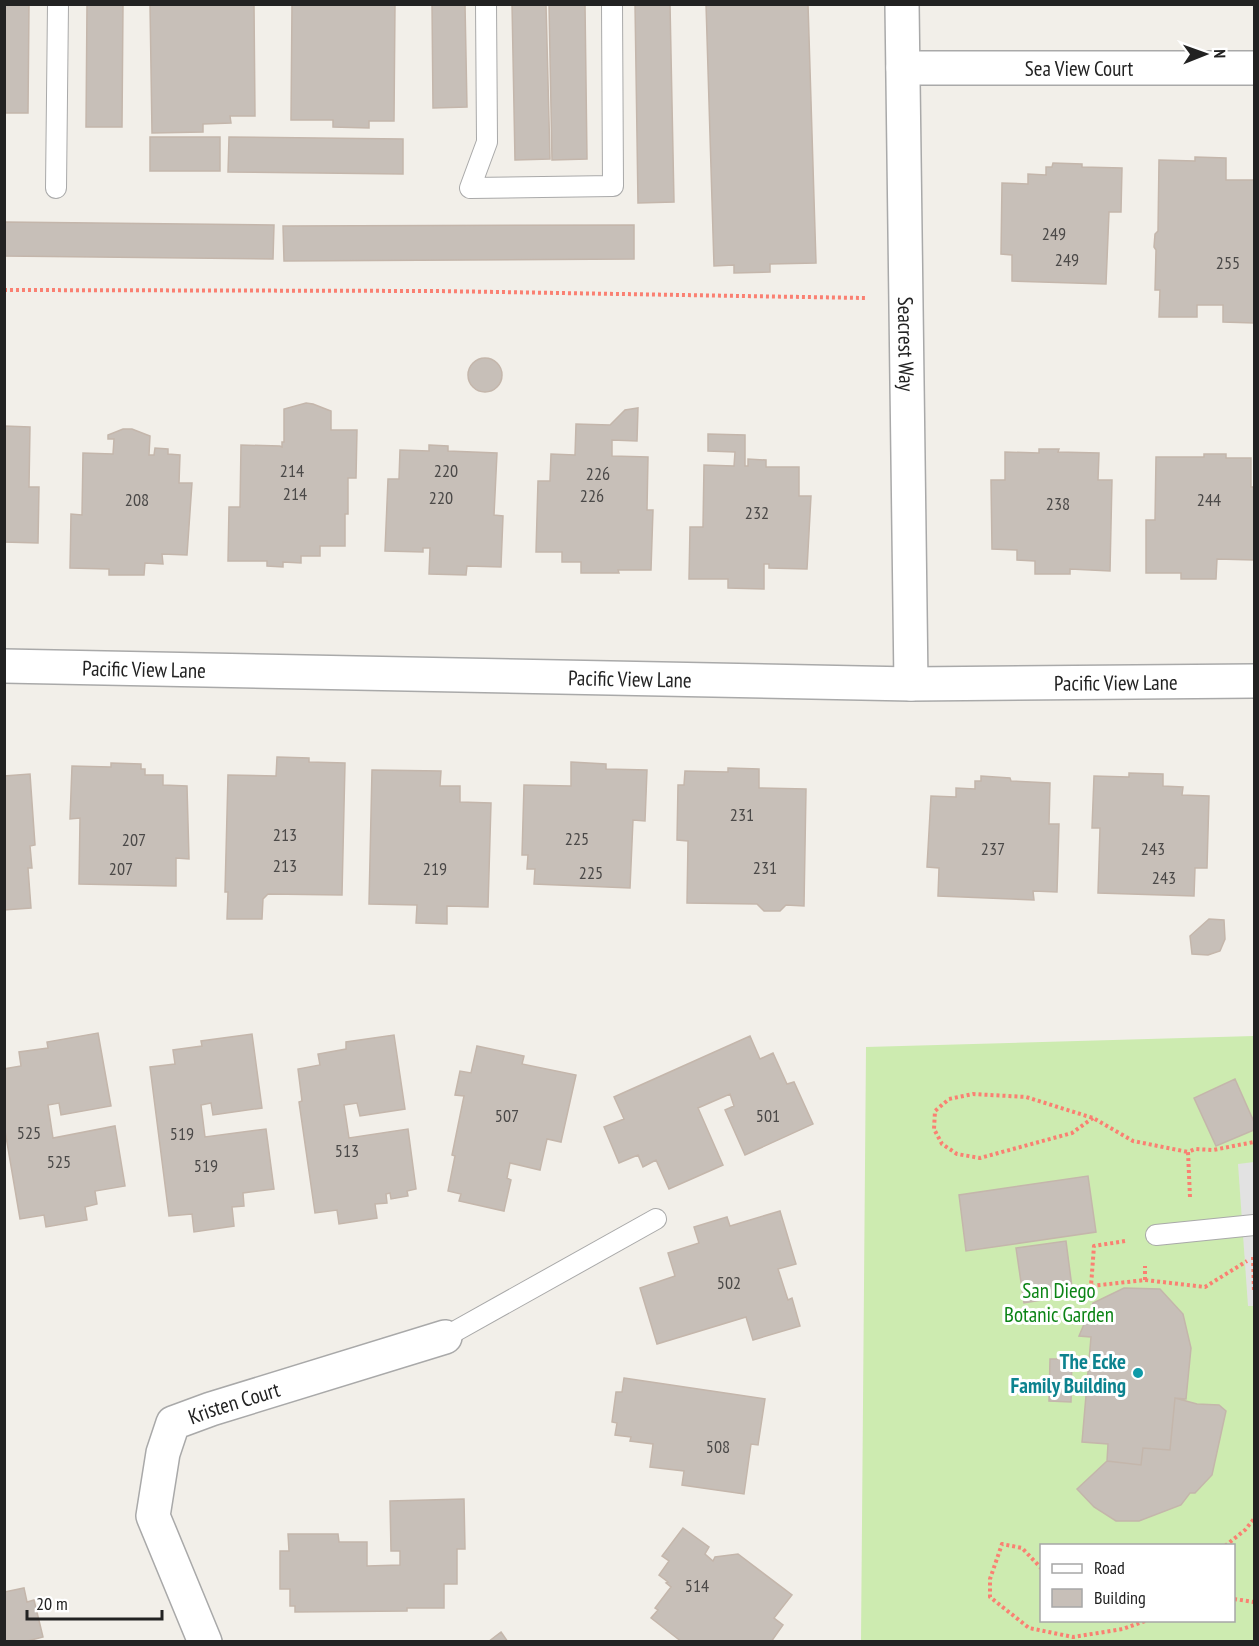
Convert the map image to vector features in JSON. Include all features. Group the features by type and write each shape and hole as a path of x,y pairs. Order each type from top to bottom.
{"street":[{"name":"Seacrest Way","path":"902,4 911,684"},
{"name":"Sea View Court","path":"903,68 1254,68"},
{"name":"Pacific View Lane","path":"4,666 911,684 1254,681"},
{"name":"Kristen Court","path":"205,1641 153,1516 163,1453 173,1423 211,1409 445,1337"}],"lane":[{"path":"56,188 58,4"},
{"path":"486,4 487,142 470,188 613,186 612,4"},
{"path":"445,1337 656,1219"},
{"path":"1156,1235 1254,1225"}],"path":[{"path":"4,290 437,291 849,299 906,296"},
{"path":"1093,1118 1072,1133 980,1158 957,1154 942,1144 934,1129 935,1111 949,1099 973,1094 1026,1097 1093,1118 1133,1141 1188,1152 1195,1149 1213,1150 1254,1142"},
{"path":"1188,1152 1190,1196 1188,1231"},
{"path":"1254,1285 1254,1292"},
{"path":"1226,1544 1245,1530 1254,1519"},
{"path":"1040,1568 1022,1548 1002,1544 990,1579 990,1597 1029,1628 1073,1637 1123,1629 1142,1622"},
{"path":"1235,1599 1254,1602"}],"green space":[{"name":"San Diego Botanic Garden","path":"1254,1036 1254,1641 861,1642 866,1047"}],"shaded area":[{"path":"1254,1162 1254,1306 1248,1306 1238,1164"}],"building":[{"path":"4,4 29,4 28,113 4,113"},
{"path":"87,4 123,4 122,127 86,127"},
{"path":"150,4 254,4 255,116 230,116 231,123 203,124 203,132 152,133"},
{"path":"292,4 395,4 394,121 369,121 369,128 333,127 333,120 291,120"},
{"path":"432,4 465,4 467,107 433,108"},
{"path":"512,4 546,4 550,159 515,160"},
{"path":"549,4 585,4 587,159 552,160"},
{"path":"635,4 670,4 674,202 638,203"},
{"path":"706,4 808,4 816,263 770,264 770,272 734,273 734,265 714,266"},
{"path":"150,137 220,137 220,171 150,171"},
{"path":"229,137 403,139 403,174 228,172"},
{"path":"1195,157 1226,158 1226,180 1254,180 1254,323 1223,322 1223,305 1197,305 1197,317 1159,317 1160,290 1155,290 1156,250 1154,247 1155,234 1158,231 1159,160 1195,161"},
{"path":"1053,163 1082,164 1082,167 1122,168 1121,212 1109,212 1106,284 1012,281 1012,255 1001,254 1002,183 1028,184 1028,174 1046,175 1046,167 1052,167"},
{"path":"4,222 274,225 273,259 4,256"},
{"path":"634,225 634,259 284,261 283,226"},
{"path":"485,358 497,363 502,375 497,387 485,392 473,387 468,375 473,363"},
{"path":"306,403 331,411 331,430 357,430 356,478 348,478 345,546 320,546 320,556 301,556 301,563 283,562 283,567 267,566 267,561 228,561 229,507 240,507 241,445 282,447 284,409"},
{"path":"638,408 637,441 612,440 612,456 648,457 647,510 653,510 651,570 581,573 581,562 562,562 562,552 536,552 538,481 550,481 551,454 575,455 576,424 610,425 625,410"},
{"path":"4,426 30,427 29,487 39,487 38,543 4,542"},
{"path":"123,429 132,429 150,436 149,455 154,455 155,448 168,449 168,454 180,455 179,483 192,483 187,555 162,554 163,564 145,563 144,575 109,575 109,569 70,568 71,514 82,515 83,453 113,454 114,439 108,439 108,435"},
{"path":"708,434 745,435 745,466 748,466 748,459 766,460 766,467 799,467 799,496 811,496 807,569 769,568 769,564 764,564 764,589 728,588 728,579 689,579 690,527 703,527 704,465 734,466 735,452 708,451"},
{"path":"429,445 448,446 448,451 497,453 494,515 503,516 501,567 467,566 466,575 429,574 430,548 423,548 423,552 385,551 388,479 399,479 400,450 429,451"},
{"path":"1039,449 1099,453 1098,480 1112,480 1110,571 1070,569 1070,574 1035,574 1035,561 1017,560 1017,550 992,549 991,480 1005,480 1005,452 1039,453"},
{"path":"1204,454 1226,454 1226,458 1251,458 1251,487 1254,487 1254,560 1217,559 1216,579 1181,579 1181,573 1146,573 1146,520 1155,520 1156,457 1204,457"},
{"path":"277,757 309,758 309,762 345,763 342,895 268,894 263,899 262,919 227,919 228,892 225,892 228,775 276,776"},
{"path":"571,762 606,764 606,769 647,770 645,821 633,820 630,888 534,884 535,869 527,869 528,855 522,855 524,785 571,786"},
{"path":"111,763 141,764 141,769 145,769 145,775 163,775 163,785 187,786 189,859 176,858 176,886 79,884 80,818 70,819 72,766 111,767"},
{"path":"728,768 759,769 759,788 806,789 804,906 786,905 780,911 764,911 757,904 687,903 688,841 677,840 678,785 684,785 685,771 728,772"},
{"path":"372,770 441,771 440,786 460,786 460,802 491,803 488,907 447,906 447,924 416,923 417,905 369,904"},
{"path":"1129,773 1163,774 1163,786 1183,787 1182,795 1209,796 1207,868 1195,868 1194,896 1098,893 1100,828 1092,828 1094,776 1129,777"},
{"path":"30,774 35,845 30,846 32,868 28,868 31,908 4,910 4,776"},
{"path":"981,776 1010,778 1011,781 1050,783 1049,824 1059,824 1057,892 1033,891 1034,900 938,896 939,868 927,867 931,796 956,797 956,788 975,789 975,781 981,781"},
{"path":"1209,919 1224,920 1225,939 1220,951 1208,955 1192,954 1190,936"},
{"path":"98,1033 111,1106 61,1115 59,1103 48,1105 53,1138 115,1126 125,1186 95,1191 97,1204 85,1207 87,1220 46,1227 44,1215 20,1219 4,1125 4,1069 21,1066 19,1052 48,1048 47,1042"},
{"path":"252,1034 262,1108 213,1115 211,1103 201,1105 205,1137 266,1129 274,1189 243,1193 244,1206 232,1207 234,1226 194,1232 192,1214 169,1216 150,1067 175,1064 173,1050 202,1046 201,1041"},
{"path":"394,1035 405,1109 360,1116 357,1103 344,1105 349,1138 408,1129 416,1189 407,1191 408,1196 391,1199 390,1193 386,1194 387,1203 375,1204 377,1218 339,1224 337,1210 315,1213 299,1102 302,1101 298,1069 320,1065 318,1054 346,1049 346,1042"},
{"path":"750,1036 760,1059 773,1053 787,1084 794,1082 813,1124 745,1155 725,1110 734,1106 730,1094 698,1108 723,1165 669,1189 656,1160 643,1167 638,1155 619,1163 604,1127 624,1119 614,1097"},
{"path":"477,1046 524,1056 522,1064 576,1075 561,1142 547,1139 540,1170 510,1163 507,1178 511,1180 504,1211 459,1201 461,1194 448,1191 455,1156 452,1155 464,1096 455,1095 460,1071 471,1073"},
{"path":"1235,1079 1254,1122 1254,1130 1216,1146 1194,1098"},
{"path":"1088,1176 1096,1232 966,1251 959,1195"},
{"path":"780,1211 796,1264 778,1269 788,1300 792,1298 800,1326 753,1340 746,1317 657,1344 640,1288 675,1276 668,1253 699,1243 694,1227 727,1217 730,1226"},
{"path":"1066,1241 1073,1295 1024,1303 1016,1248"},
{"name":"The Ecke Family Building","path":"1124,1288 1160,1289 1183,1314 1191,1348 1186,1399 1175,1398 1170,1450 1143,1448 1141,1465 1107,1461 1108,1444 1082,1442 1091,1337 1079,1336 1093,1303"},
{"path":"1050,1359 1072,1359 1071,1402 1049,1401"},
{"path":"624,1378 765,1399 758,1445 751,1444 744,1494 682,1485 684,1471 650,1467 653,1444 630,1441 631,1437 615,1435 617,1423 612,1422 616,1392 622,1392"},
{"path":"1175,1398 1197,1404 1219,1405 1226,1411 1212,1475 1195,1493 1190,1493 1181,1505 1139,1521 1116,1521 1094,1507 1077,1489 1107,1461 1141,1465 1143,1448 1170,1450"},
{"path":"464,1499 465,1549 457,1549 457,1584 444,1584 444,1608 407,1608 407,1611 295,1612 295,1606 290,1606 290,1589 280,1589 280,1551 289,1551 288,1534 338,1534 339,1542 367,1542 367,1566 400,1565 400,1551 391,1551 390,1501"},
{"path":"683,1528 709,1547 705,1554 713,1561 715,1557 738,1554 792,1595 774,1618 783,1625 771,1642 682,1642 651,1618 658,1610 655,1608 671,1587 659,1575 669,1561 662,1556"},
{"path":"24,1588 27,1602 34,1600 43,1637 24,1642 4,1642 4,1592"},
{"path":"501,1632 508,1642 488,1642"}],"place":[{"name":"The Ecke Family Building","path":"1138,1373"}]}
